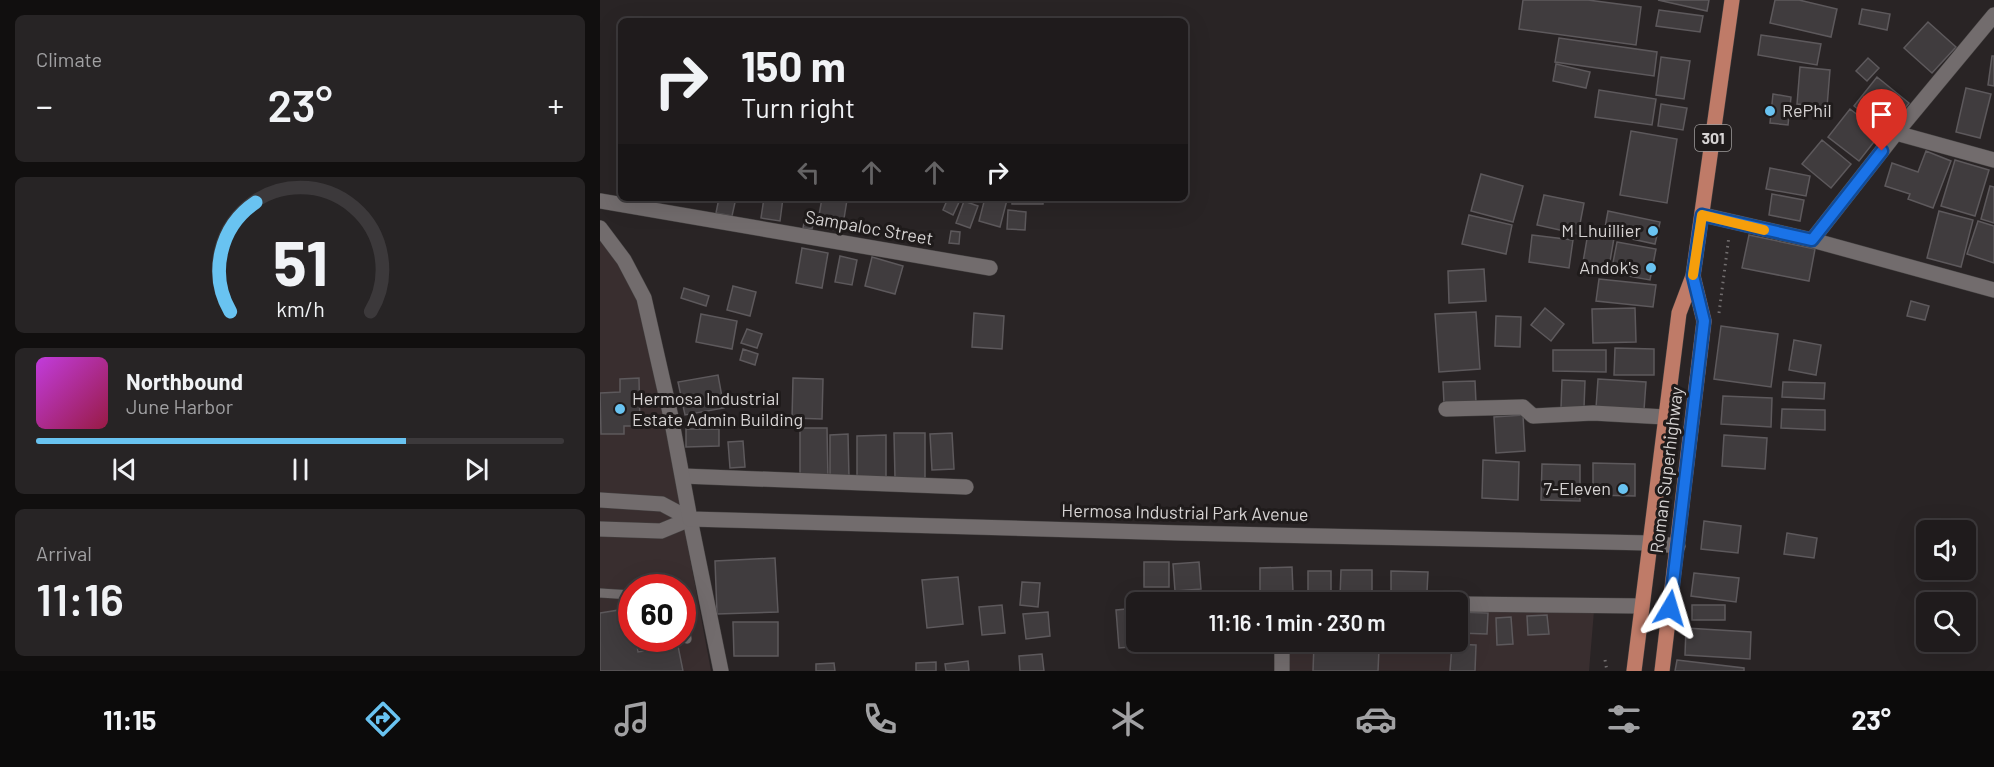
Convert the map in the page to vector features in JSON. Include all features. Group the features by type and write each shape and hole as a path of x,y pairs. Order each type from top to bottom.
{"main road":[{"name":"Roman Superhighway","path":"1634,671 1679,313 1693,276 1732,0"},
{"name":"Roman Superhighway","path":"1662,671 1704,321 1693,276"}],"street":[{"path":"1812,240 1896,133 1993,18"},
{"path":"1896,133 1994,160"},
{"name":"Sampaloc Street","path":"600,201 990,268"},
{"path":"1702,215 1812,240 1994,290"},
{"path":"600,228 624,260 644,298 683,476 721,671"},
{"path":"1446,409 1523,407 1533,416 1593,413 1665,417"},
{"path":"683,476 966,487"},
{"path":"600,500 662,504 690,519"},
{"path":"600,529 661,531 690,519"},
{"name":"Hermosa Industrial Park Avenue","path":"690,519 1169,533 1649,543 1678,546"},
{"path":"1468,604 1642,606"},
{"path":"1282,652 1282,671"}],"lane":[{"path":"600,593 618,594"}],"path":[{"path":"1605,660 1607,671"}],"shaded area":[{"path":"600,241 620,263 643,305 693,574 618,574 618,652 696,652 696,590 711,671 600,671"},
{"path":"1468,610 1594,611 1589,671 1289,671 1290,652 1468,652"}],"building":[{"path":"1523,0 1588,0 1641,7 1636,45 1519,29"},
{"path":"1658,0 1709,0 1707,11"},
{"path":"1775,0 1799,0 1837,9 1831,37 1770,23"},
{"path":"1862,9 1890,14 1887,30 1859,24"},
{"path":"1659,10 1703,16 1700,32 1656,26"},
{"path":"1928,22 1956,47 1932,73 1904,48"},
{"path":"1761,35 1821,44 1817,65 1758,55"},
{"path":"1559,38 1657,52 1654,76 1555,62"},
{"path":"1992,56 1994,56 1994,86 1988,85"},
{"path":"1661,57 1690,61 1684,99 1656,95"},
{"path":"1868,58 1879,68 1867,81 1856,71"},
{"path":"1556,64 1590,72 1586,88 1553,81"},
{"path":"1800,67 1830,70 1827,107 1797,104"},
{"path":"1877,77 1909,103 1887,132 1854,106"},
{"path":"1966,88 1991,94 1980,138 1956,132"},
{"path":"1599,90 1656,99 1652,125 1595,117"},
{"path":"1773,94 1791,97 1788,125 1770,123"},
{"path":"1661,104 1687,108 1683,130 1658,126"},
{"path":"1850,109 1881,133 1859,161 1828,137"},
{"path":"1631,131 1677,139 1667,203 1620,195"},
{"path":"1822,140 1851,164 1831,188 1802,164"},
{"path":"1926,151 1951,161 1933,208 1908,199 1910,194 1885,186 1892,163 1918,172"},
{"path":"1955,160 1989,170 1975,216 1941,206"},
{"path":"1770,168 1810,176 1806,196 1766,189"},
{"path":"1481,174 1523,186 1513,222 1471,211"},
{"path":"1990,186 1994,187 1994,223 1981,219"},
{"path":"1772,194 1804,200 1800,221 1769,215"},
{"path":"1544,195 1584,203 1578,234 1537,225"},
{"path":"718,201 735,201 732,216 716,213"},
{"path":"764,201 783,201 780,221 761,218"},
{"path":"821,201 847,201 842,231 817,227"},
{"path":"947,201 960,201 953,215 943,210"},
{"path":"964,201 978,206 970,228 956,223"},
{"path":"984,201 1007,201 1000,227 979,221"},
{"path":"1012,201 1043,201 1043,204 1012,204"},
{"path":"1008,210 1026,212 1025,230 1007,229"},
{"path":"1608,211 1660,222 1655,244 1604,233"},
{"path":"1939,211 1973,220 1961,267 1927,258"},
{"path":"806,213 815,215 812,229 803,228"},
{"path":"1469,215 1512,225 1506,254 1462,244"},
{"path":"1978,221 1994,226 1994,263 1967,254"},
{"path":"951,231 960,232 959,244 949,243"},
{"path":"1588,233 1614,238 1608,273 1582,268"},
{"path":"1532,235 1573,240 1569,268 1529,262"},
{"path":"1749,235 1815,249 1809,281 1742,268"},
{"path":"1617,242 1656,249 1650,280 1611,273"},
{"path":"802,248 828,253 822,288 796,283"},
{"path":"840,256 857,260 852,285 835,282"},
{"path":"872,257 903,266 895,294 865,286"},
{"path":"1484,269 1486,301 1449,303 1448,271"},
{"path":"1599,279 1656,285 1653,307 1596,301"},
{"path":"733,286 756,292 750,316 727,310"},
{"path":"684,288 709,296 706,306 681,298"},
{"path":"1911,301 1929,306 1925,320 1907,316"},
{"path":"1545,308 1564,324 1551,341 1531,325"},
{"path":"1635,308 1636,342 1593,343 1592,309"},
{"path":"1476,312 1480,369 1439,372 1435,314"},
{"path":"974,313 1004,316 1002,349 972,347"},
{"path":"701,314 737,321 732,349 696,342"},
{"path":"1496,316 1521,317 1520,347 1495,346"},
{"path":"1721,326 1778,334 1771,387 1714,379"},
{"path":"747,329 762,334 757,348 741,343"},
{"path":"1794,340 1821,345 1816,375 1789,370"},
{"path":"1615,348 1654,349 1654,375 1614,375"},
{"path":"743,349 758,354 755,365 740,360"},
{"path":"1553,350 1606,350 1606,372 1553,371"},
{"path":"718,375 724,408 685,415 678,382"},
{"name":"Hermosa Industrial Estate Admin Building","path":"639,378 640,426 624,426 624,434 601,434 600,393 620,392 620,379"},
{"path":"793,378 823,379 822,419 792,418"},
{"path":"1598,379 1646,382 1644,410 1596,408"},
{"path":"1562,380 1585,381 1584,408 1561,408"},
{"path":"1475,381 1476,403 1444,404 1443,382"},
{"path":"1783,382 1825,383 1824,399 1782,397"},
{"path":"1723,396 1772,398 1771,427 1721,424"},
{"path":"1782,409 1825,410 1825,430 1781,428"},
{"path":"1523,415 1525,451 1496,453 1494,417"},
{"path":"800,428 827,428 828,479 800,479"},
{"path":"686,429 719,429 719,446 686,447"},
{"path":"894,433 925,433 925,478 895,478"},
{"path":"952,433 954,469 932,470 930,434"},
{"path":"848,434 849,477 830,477 830,435"},
{"path":"886,435 886,478 857,478 857,436"},
{"path":"1724,435 1767,438 1765,469 1722,466"},
{"path":"743,441 745,467 730,468 728,442"},
{"path":"1483,460 1519,462 1518,500 1482,498"},
{"path":"1593,463 1635,464 1635,496 1593,495"},
{"path":"1542,464 1580,465 1580,501 1541,500"},
{"path":"1704,521 1741,526 1738,553 1701,549"},
{"path":"1787,533 1817,538 1814,558 1784,554"},
{"path":"775,558 778,612 717,614 715,561"},
{"path":"1144,562 1169,562 1169,587 1144,587"},
{"path":"1199,562 1201,589 1175,591 1173,564"},
{"path":"1292,567 1293,592 1260,592 1260,568"},
{"path":"1341,570 1372,570 1372,592 1340,592"},
{"path":"1308,571 1331,571 1331,592 1308,592"},
{"path":"1391,571 1428,572 1427,592 1391,591"},
{"path":"1694,573 1739,578 1736,602 1691,596"},
{"path":"958,577 963,624 927,628 922,580"},
{"path":"1022,582 1040,583 1038,607 1020,605"},
{"path":"1002,605 1005,633 982,635 979,607"},
{"path":"1692,605 1725,605 1725,620 1692,620"},
{"path":"1126,609 1126,647 1119,648 1116,610"},
{"path":"618,610 618,652 679,652 683,671 600,671 600,613"},
{"path":"1048,612 1050,636 1026,639 1023,614"},
{"path":"1468,612 1488,613 1487,634 1468,633"},
{"path":"1547,615 1549,634 1528,635 1527,616"},
{"path":"1511,617 1513,644 1497,645 1496,618"},
{"path":"733,622 778,622 778,656 734,656"},
{"path":"1686,628 1751,632 1750,659 1685,655"},
{"path":"1468,645 1476,645 1475,671 1450,671 1451,652 1468,652"},
{"path":"1314,652 1379,652 1378,671 1313,671"},
{"path":"1042,654 1044,671 1020,671 1019,656"},
{"path":"1677,660 1744,668 1744,671 1675,671"},
{"path":"968,661 969,671 946,671 945,664"},
{"path":"936,662 936,671 916,671 916,663"},
{"path":"834,663 835,671 816,671 816,664"}],"slow traffic":[{"path":"1693,275 1702,215 1764,230"}],"place":[{"name":"RePhil","path":"1770,111"},
{"name":"M Lhuillier","path":"1653,231"},
{"name":"Andok's","path":"1651,268"},
{"name":"Hermosa Industrial Estate Admin Building","path":"620,409"},
{"name":"7-Eleven","path":"1623,489"}],"route":[{"path":"1670,608 1704,321 1693,276 1702,215 1812,240 1882,151"}]}
